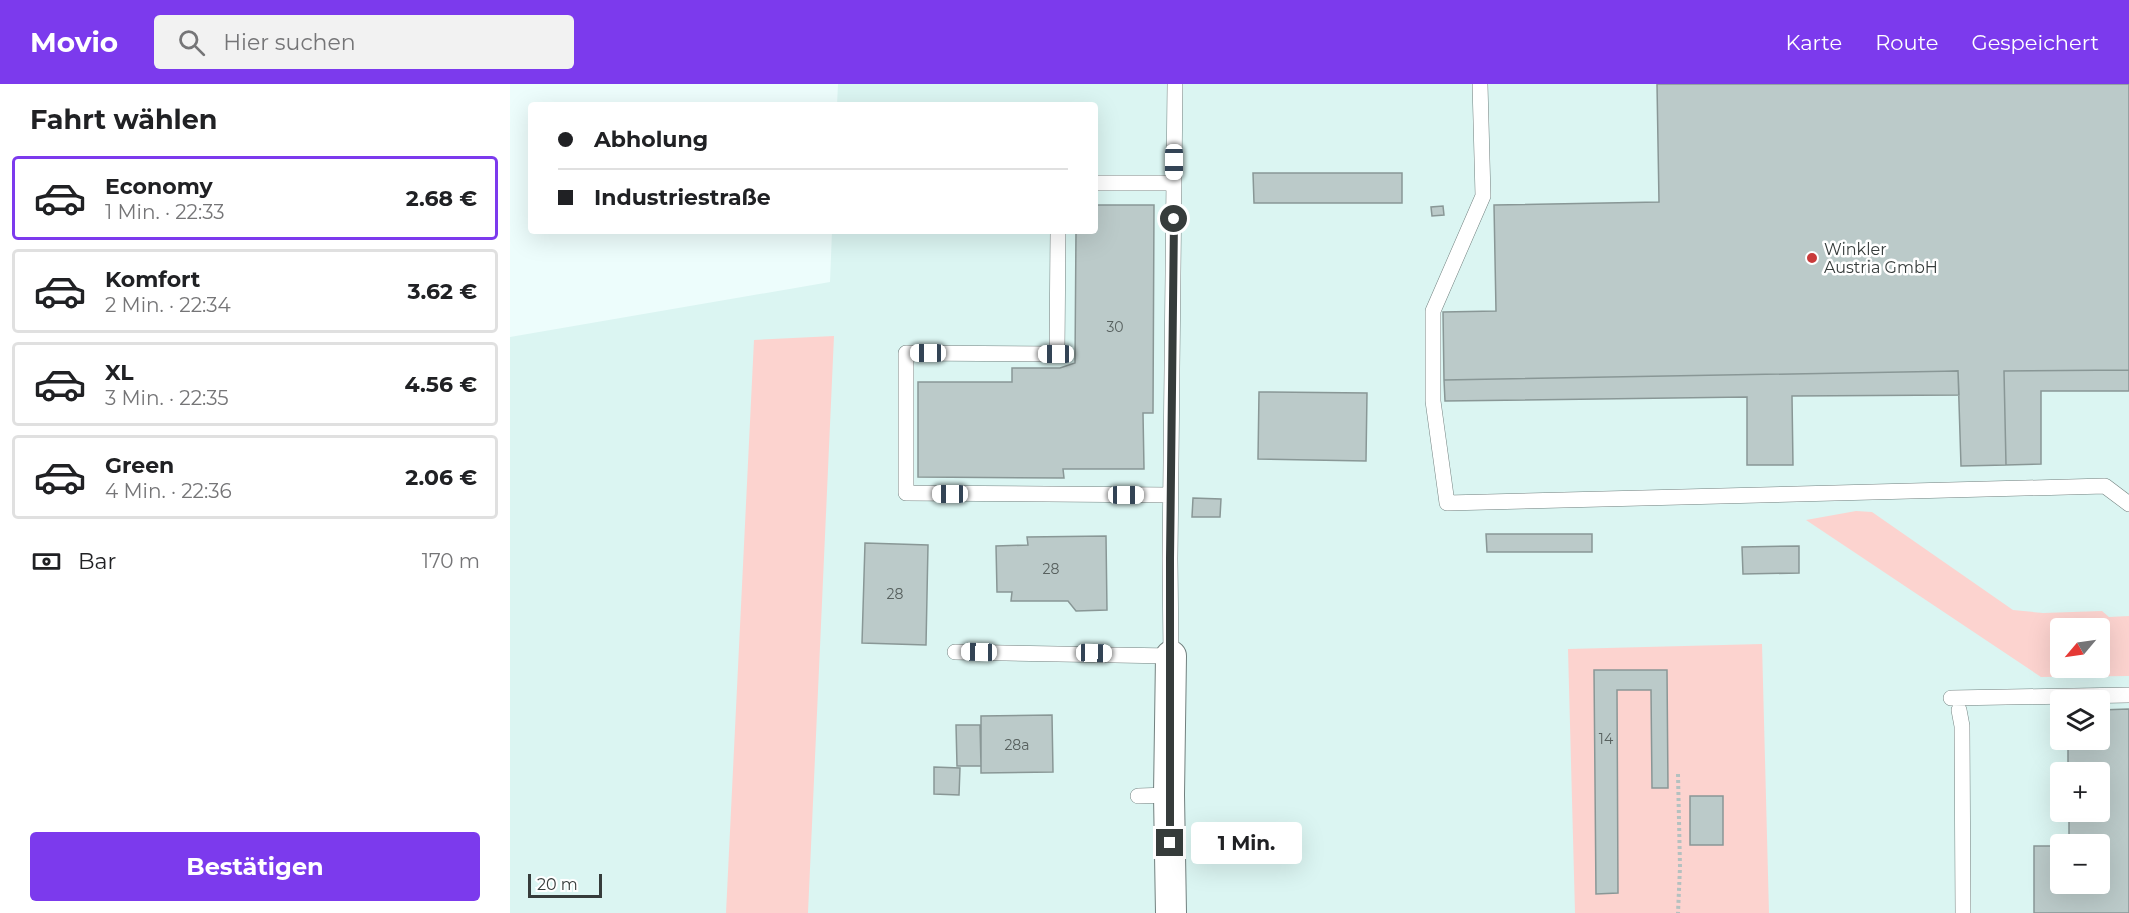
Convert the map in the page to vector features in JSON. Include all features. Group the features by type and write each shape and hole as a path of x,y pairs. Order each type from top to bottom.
{"street":[{"path":"1171,656 1169,795 1171,913"}],"lane":[{"path":"956,652 1171,656 1170,495 1175,84"},
{"path":"1480,84 1484,196 1433,311 1433,401 1447,503 2105,486 2129,504"},
{"path":"1098,183 1174,183"},
{"path":"1058,234 1056,354 906,353 906,493 1170,495"},
{"path":"1963,913 1962,726 1955,704 2129,695"},
{"path":"1138,796 1169,795"}],"path":[{"path":"1678,774 1680,867 1678,913"}],"shaded area":[{"path":"838,84 2129,84 2129,913 510,913 510,337 830,282 832,234 1098,234 1098,102 837,102"},
{"path":"834,336 808,913 726,913 754,340"},
{"path":"1856,511 1872,512 2013,610 2043,613 2102,611 2109,617 2129,616 2129,676 2110,676 2110,618 2050,618 2050,677 2041,677 1806,520"},
{"path":"1762,644 1769,913 1575,913 1568,649"}],"building":[{"name":"Winkler Austria GmbH","path":"1657,84 2129,84 2129,370 2004,371 2006,465 1961,466 1958,371 1444,380 1443,312 1496,311 1494,205 1659,202"},
{"path":"1253,173 1402,173 1402,203 1254,203"},
{"path":"1098,205 1154,205 1153,413 1143,413 1144,469 1063,469 1064,478 918,477 918,382 1012,382 1012,368 1060,368 1075,363 1076,234 1098,234"},
{"path":"1443,206 1444,215 1432,216 1431,207"},
{"path":"2129,370 2129,391 2041,391 2041,464 2006,465 2004,371"},
{"path":"1958,371 1959,395 1792,396 1793,465 1747,465 1747,397 1445,401 1444,380"},
{"path":"1259,392 1367,393 1366,461 1258,459"},
{"path":"1193,498 1221,499 1220,517 1192,517"},
{"path":"1486,534 1592,534 1592,552 1487,552"},
{"path":"1106,536 1107,610 1076,611 1068,601 1011,601 1012,592 997,592 996,546 1028,545 1027,537"},
{"path":"865,543 928,545 926,645 862,643"},
{"path":"1799,546 1799,573 1743,574 1742,547"},
{"path":"1594,670 1667,670 1668,788 1652,788 1651,690 1617,690 1618,893 1596,894"},
{"path":"2129,709 2129,913 2034,913 2034,846 2050,846 2050,894 2110,894 2110,834 2069,834 2069,822 2110,822 2110,762 2068,762 2068,750 2110,750 2110,710"},
{"path":"1052,715 1053,772 981,773 981,716"},
{"path":"956,725 980,725 981,766 957,766"},
{"path":"934,767 960,768 959,795 934,794"},
{"path":"1690,796 1723,796 1723,845 1690,845"}],"place":[{"name":"Winkler Austria GmbH","path":"1812,258"}],"route":[{"path":"1170,843 1170,559 1174,219"}]}
